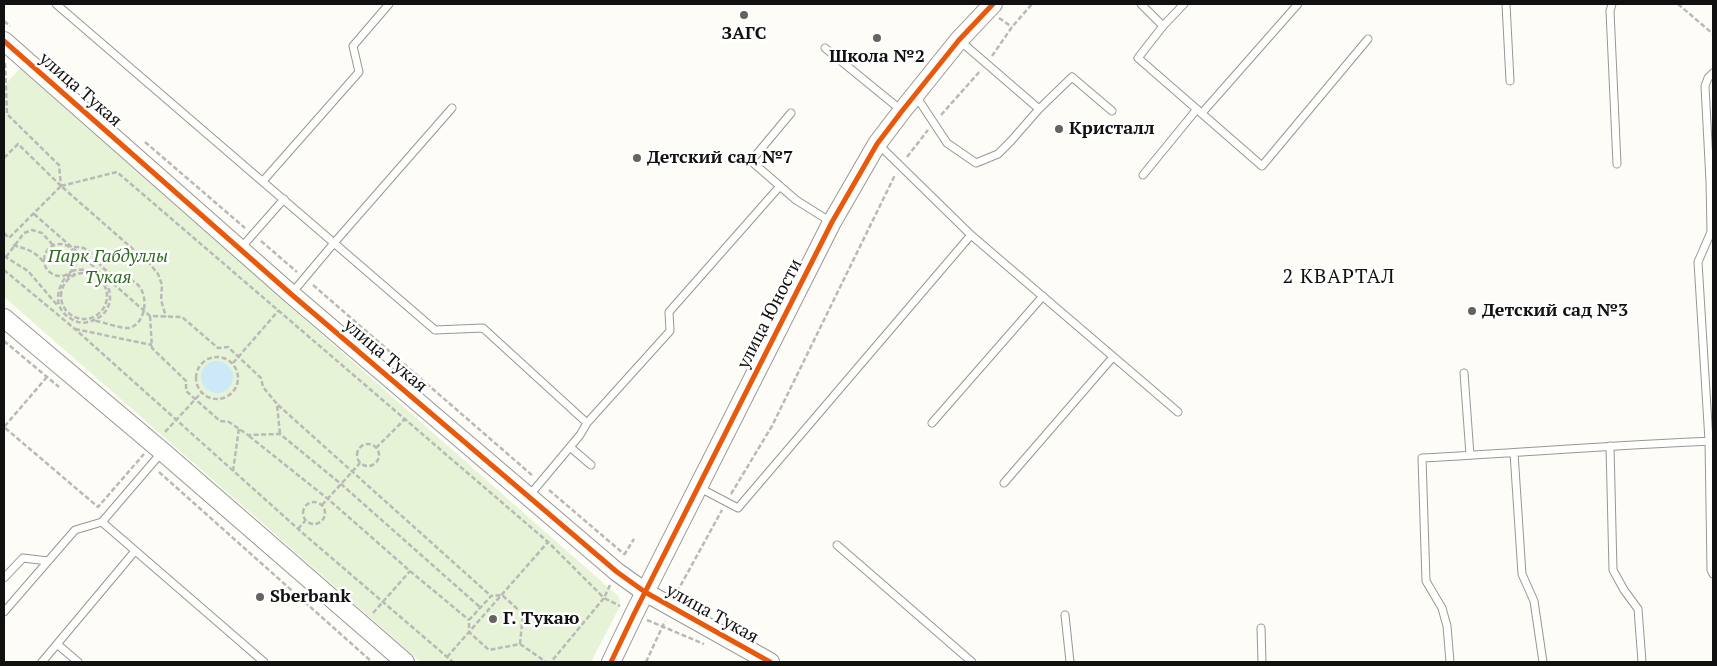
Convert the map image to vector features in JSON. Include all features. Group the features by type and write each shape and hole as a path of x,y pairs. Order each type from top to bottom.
{"street":[{"name":"улица Юности","path":"611,662 832,222 877,144 959,40 992,4"},
{"name":"улица Тукая","path":"6,36 240,250 616,572 645,592 770,662"},
{"path":"4,318 156,454 405,662"}],"lane":[{"path":"56,4 434,330 483,328 587,423"},
{"path":"263,181 359,72 353,46 389,4"},
{"path":"1141,4 1163,26"},
{"path":"1184,4 1163,26 1138,58 1262,166 1368,38"},
{"path":"1143,176 1298,4"},
{"path":"1506,4 1510,81"},
{"path":"1612,4 1610,10 1617,164"},
{"path":"959,40 1039,109"},
{"path":"825,48 902,110"},
{"path":"1713,73 1708,78 1705,86 1711,232 1698,262 1711,441 1711,570 1713,574"},
{"path":"915,94 947,143 976,163 998,154 1012,141 1039,109 1072,77 1112,110"},
{"path":"291,294 452,108"},
{"path":"791,113 751,161 796,200 832,222"},
{"path":"877,144 971,235 1178,412"},
{"path":"529,497 587,423 670,331 669,312 780,186"},
{"path":"240,250 284,199"},
{"path":"698,486 738,508 971,235"},
{"path":"932,423 1043,296"},
{"path":"1004,483 1113,356"},
{"path":"1464,373 1470,455"},
{"path":"1450,662 1448,626 1442,608 1426,581 1422,458 1711,441"},
{"path":"570,446 591,465"},
{"path":"1610,446 1613,570 1624,590 1638,609 1642,662"},
{"path":"1514,453 1522,574 1534,601 1543,662"},
{"path":"4,612 75,530 102,522 156,454"},
{"path":"102,522 264,662"},
{"path":"837,545 972,662"},
{"path":"42,662 135,551"},
{"path":"4,578 23,558 48,561"},
{"path":"1065,615 1070,662"},
{"path":"1261,628 1262,662"},
{"path":"57,644 78,662"}],"path":[{"path":"646,662 676,594 726,502 772,426 900,166 933,124 986,63 1012,27 1032,4"},
{"path":"1678,4 1713,34"},
{"path":"4,21 6,36 6,114 59,165 61,186"},
{"path":"140,138 624,554"},
{"path":"4,158 18,144 61,186 150,264 158,274 162,285 161,300 166,318"},
{"path":"4,234 9,238 61,186 117,172 548,542 604,598 551,662"},
{"path":"34,214 150,316 182,317 218,348 228,347 239,356 261,378 263,387 277,404 491,596"},
{"path":"14,245 31,250 40,257 46,267 55,275 61,276 83,270 93,271 102,277 108,285 109,306 103,314 94,320 84,323 74,321 65,316 28,271 5,257 14,245 24,233 32,230 42,233 54,246"},
{"path":"46,267 44,261 48,249 60,244 71,248 76,260 63,288 61,297 63,305 68,313 76,317 84,319 93,317 100,312 105,304 104,287 92,275 70,274"},
{"path":"72,247 85,248 108,271 128,278 139,286 145,299 144,313 133,326 128,328 94,320"},
{"path":"4,270 75,329 233,471 453,662"},
{"path":"59,307 57,297 59,287 70,274"},
{"path":"233,363 279,310"},
{"path":"150,316 152,348 186,381 186,391 195,400 220,421 229,422 248,435 328,499 469,620"},
{"path":"75,329 152,345"},
{"path":"218,356 226,358 233,363 237,370 238,379 237,387 232,394 216,400 208,398 201,393 196,386 195,378 197,369 202,362 218,356"},
{"path":"47,377 4,427 98,507 142,456 156,454"},
{"path":"156,454 176,420 201,393"},
{"path":"277,404 280,434"},
{"path":"376,448 405,419"},
{"path":"233,471 238,428"},
{"path":"248,435 280,434 341,484 480,608"},
{"path":"368,444 376,448 380,456 376,464 368,467 360,463 357,455 360,447 368,444"},
{"path":"156,454 348,641 372,662"},
{"path":"322,505 354,472 360,463"},
{"path":"314,502 322,505 325,514 321,522 313,525 305,521 302,513 306,505 314,502"},
{"path":"298,528 305,521"},
{"path":"447,657 548,542"},
{"path":"348,641 410,571"},
{"path":"520,644 523,614 502,595 491,596 469,620 469,632 490,650 520,644 546,662"}],"green space":[{"name":"Парк Габдуллы Тукая","path":"20,68 619,597 620,606 591,662 421,662 4,297 4,86"}],"water":[{"path":"217,361 223,362 228,366 232,371 232,383 228,388 223,392 217,393 211,392 206,388 202,383 201,377 202,371 206,366 211,362"}],"cycle path":[{"path":"611,662 832,222 877,144 959,40 993,4"},
{"path":"4,41 291,294 617,572 645,592 770,662"}],"place":[{"name":"ЗАГС","path":"744,15"},
{"name":"Школа №2","path":"877,38"},
{"name":"Кристалл","path":"1059,129"},
{"name":"Детский сад №7","path":"637,158"},
{"name":"Детский сад №3","path":"1472,311"},
{"name":"Sberbank","path":"260,597"},
{"name":"Г. Тукаю","path":"493,619"}],"district":[{"name":"2 КВАРТАЛ","path":"1339,277"}]}
